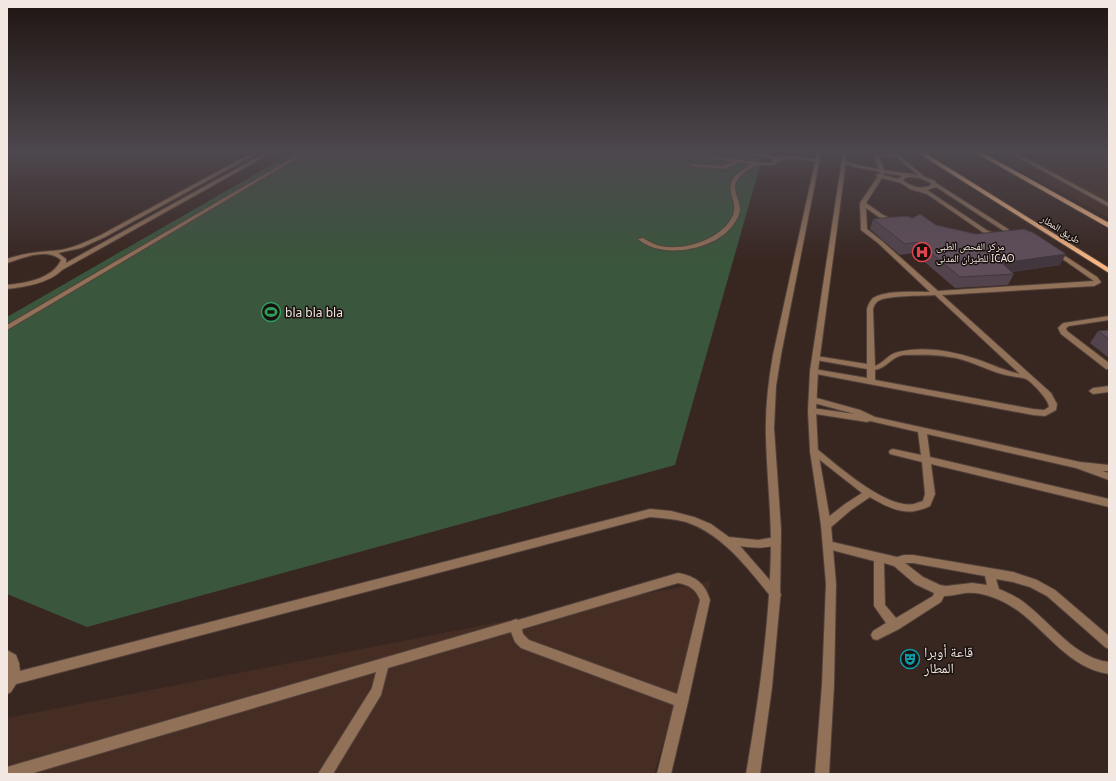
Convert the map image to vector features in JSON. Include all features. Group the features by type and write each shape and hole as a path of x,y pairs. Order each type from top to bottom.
{"main road":[{"name":"طريق المطار","path":"979,189 1109,271"},
{"path":"1044,189 1109,226"}],"street":[{"path":"7,262 34,254 52,253 79,247 104,236 189,189"},
{"path":"7,288 37,282 51,275 203,189"},
{"path":"7,328 242,189"},
{"path":"641,239 654,246 666,249 679,249 700,244 720,234 733,222 737,212 738,203 733,189"},
{"path":"753,774 771,654 776,595 776,540 770,439 771,389 812,189"},
{"path":"822,774 828,684 831,584 826,525 814,451 812,411 814,371 839,189"},
{"path":"814,371 1033,412 1046,413 1050,412 1053,408 1051,399 880,242 864,230 863,203 872,189"},
{"path":"920,189 929,193 992,235 1006,237 1012,234 942,189"},
{"path":"1080,189 1109,205"},
{"path":"863,203 881,216 898,222"},
{"path":"871,382 870,309 871,303 876,299 888,296 1094,284 1098,282 1095,278 1048,248"},
{"path":"52,253 58,255 64,260 61,268"},
{"path":"1109,318 1064,325 1062,328 1064,332 1109,367"},
{"path":"816,358 871,368 879,368 889,357 898,354 949,355 965,358 1013,375 1027,377"},
{"path":"1093,391 1109,389"},
{"path":"813,400 857,412 873,419"},
{"path":"812,411 863,419 873,419 1078,465 1109,468"},
{"path":"814,451 869,494 904,507 911,508 923,506 930,499 930,494 922,429"},
{"path":"893,452 1109,503"},
{"path":"1078,465 1109,477"},
{"path":"826,525 848,507 869,494"},
{"path":"10,683 636,516 664,513 683,517 700,524 728,540 776,595"},
{"path":"728,540 758,544 776,540"},
{"path":"828,545 897,562 907,572 940,591 968,587 994,592 1021,606 1088,663 1099,668 1109,668"},
{"path":"879,558 880,606 895,625"},
{"path":"897,562 908,558 1023,579 1043,587 1109,643"},
{"path":"989,573 994,592"},
{"path":"7,774 670,579 678,578 694,582 704,593 705,607 664,774"},
{"path":"877,635 937,599 940,591"},
{"path":"516,624 516,634 525,644 682,702"},
{"path":"7,656 12,659 15,668 10,683"},
{"path":"324,774 377,690 383,664"}],"shaded area":[{"path":"1057,189 1109,189 1109,218"},
{"path":"711,581 654,774 7,774 7,718"}],"green space":[{"path":"229,189 753,189 675,465 87,627 7,594 7,317"}],"building":[{"path":"920,214 936,225 976,234 1024,229 1034,233 1066,254 1002,263 1014,274 960,277 918,242 905,244 873,219 906,216 913,218"},
{"path":"1109,330 1109,339 1098,331"}],"place":[{"name":"مركز الفحص الطبى للطيران المدنى ICAO","path":"922,252"},
{"name":"bla bla bla","path":"271,312"},
{"name":"قاعة أوبرا المطار","path":"910,659"}]}
